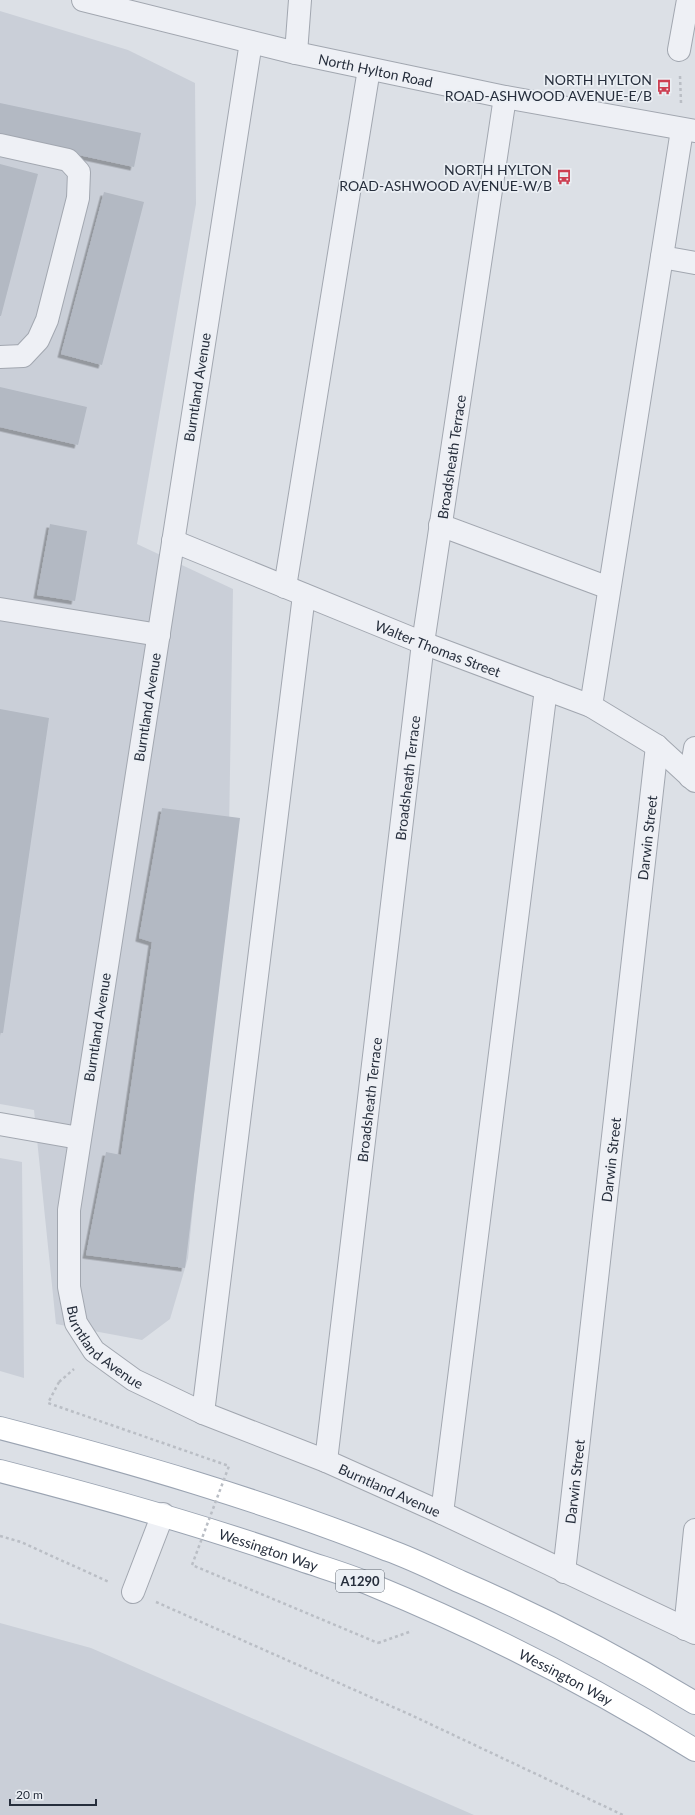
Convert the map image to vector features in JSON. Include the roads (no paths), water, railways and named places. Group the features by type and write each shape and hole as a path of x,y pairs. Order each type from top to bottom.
{"main road":[{"name":"A1290","path":"0,1428 181,1479 276,1509 390,1550 514,1605 588,1641 695,1703"},
{"name":"Wessington Way","path":"0,1471 163,1514 268,1548 371,1584 541,1663 633,1712 695,1750"}],"street":[{"name":"North Hylton Road","path":"83,0 296,53 369,69 505,97 689,130"},
{"path":"296,53 300,0"},
{"path":"680,50 688,0"},
{"name":"Burntland Avenue","path":"251,42 68,1210 69,1287 76,1323 94,1351 134,1380 203,1413 326,1461 442,1513 690,1631"},
{"path":"203,1413 295,591 369,69"},
{"name":"Broadsheath Terrace","path":"326,1461 423,643 505,97"},
{"path":"591,706 662,257 689,130"},
{"path":"0,145 68,160 80,172 78,198 44,327 38,340 23,356 0,357"},
{"path":"662,257 695,263"},
{"path":"440,525 609,588"},
{"name":"Walter Thomas Street","path":"173,541 423,643 591,706 657,746 693,779"},
{"path":"0,609 159,635"},
{"path":"442,1513 546,689"},
{"name":"Darwin Street","path":"564,1572 657,746"},
{"path":"693,779 695,748"},
{"path":"0,1124 79,1138"},
{"path":"134,1592 163,1514"},
{"path":"690,1631 695,1530"}],"place":[{"name":"NORTH HYLTON ROAD-ASHWOOD AVENUE-E/B","path":"664,87"},
{"name":"NORTH HYLTON ROAD-ASHWOOD AVENUE-W/B","path":"564,177"}]}
